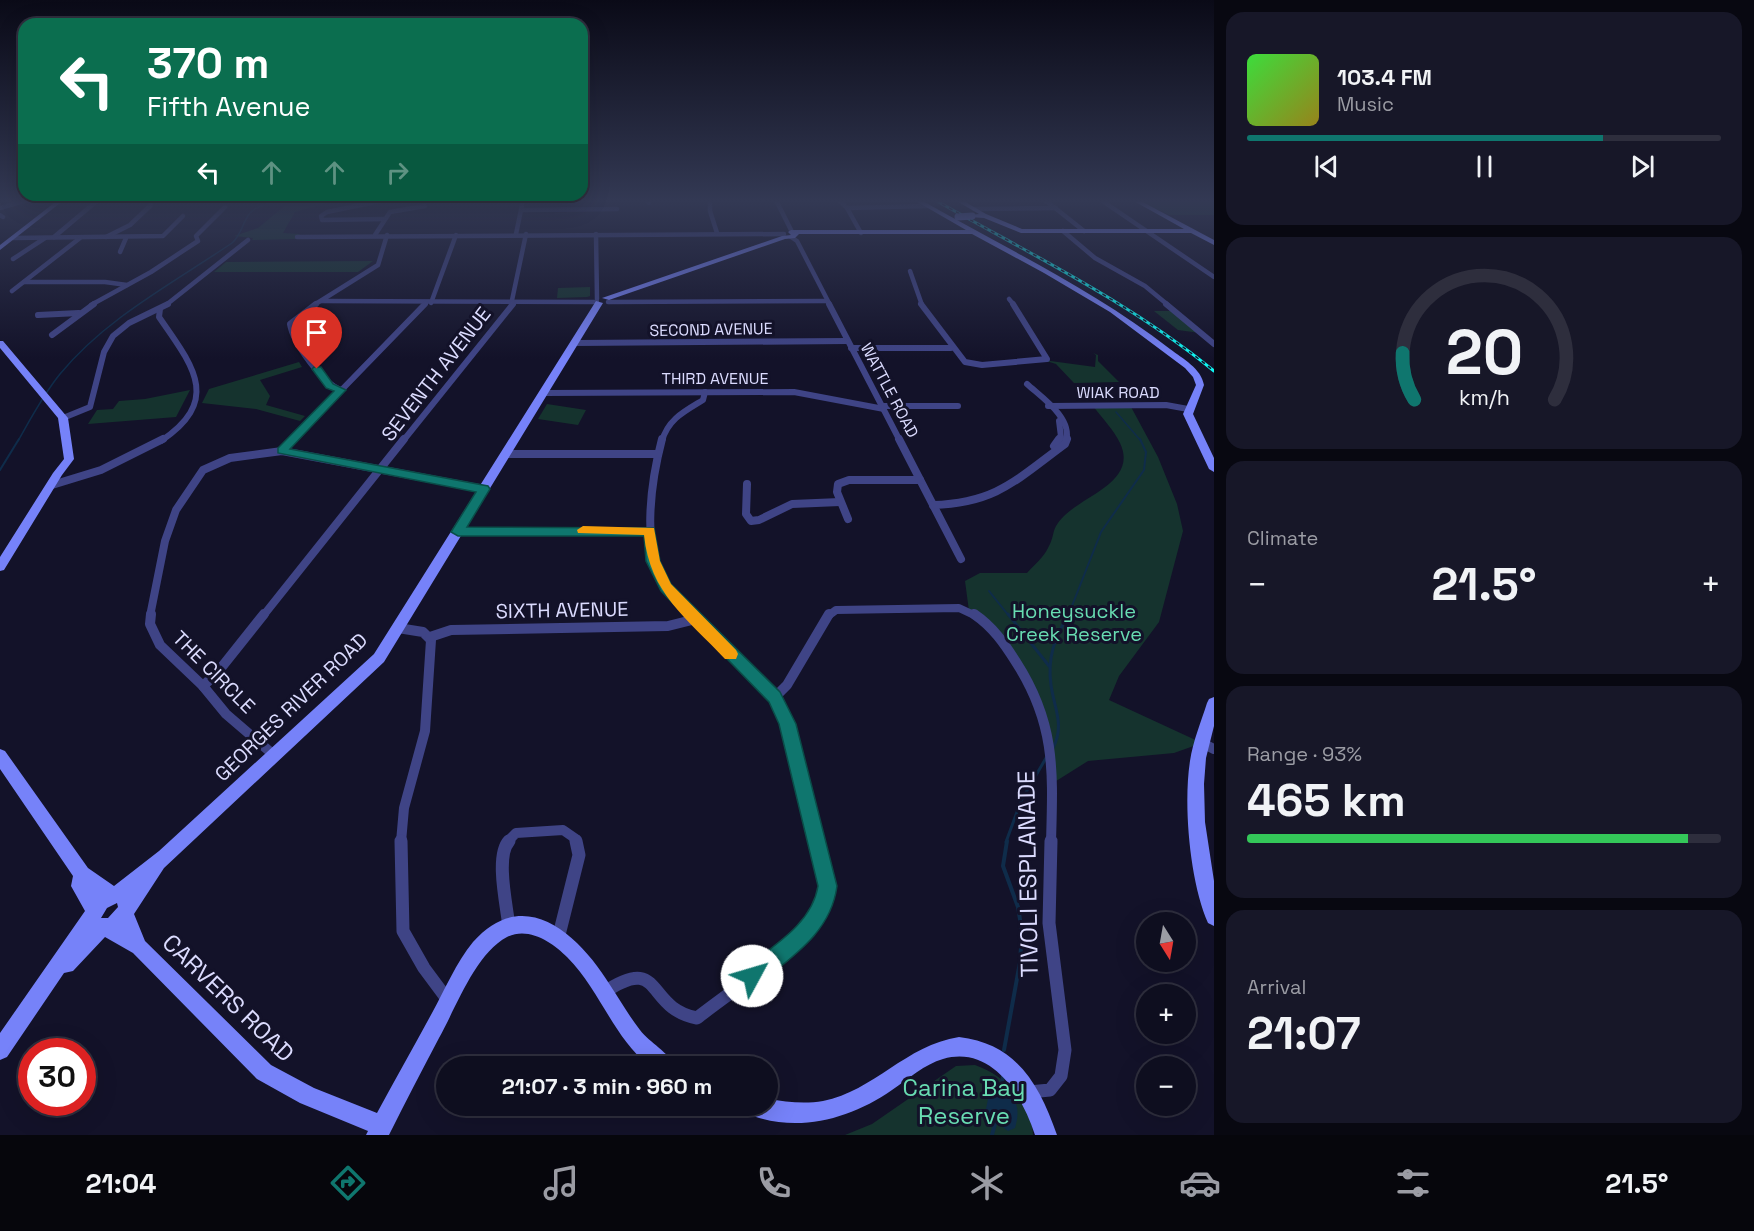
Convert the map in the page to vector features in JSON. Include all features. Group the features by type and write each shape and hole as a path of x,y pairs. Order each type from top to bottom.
{"street":[{"path":"13,259 22,253"},
{"path":"12,291 61,253"},
{"path":"52,335 79,313 177,253"},
{"path":"60,414 90,407 113,336 129,322 160,309 232,253"},
{"path":"341,390 330,386 289,330 293,319 380,262 381,253"},
{"path":"282,451 428,303 449,253"},
{"name":"SEVENTH AVENUE","path":"203,686 217,673 514,302 523,253"},
{"path":"597,253 599,301"},
{"name":"GEORGES RIVER ROAD","path":"120,902 165,856 370,668 399,628 599,301 737,253"},
{"name":"WATTLE ROAD","path":"803,253 961,560"},
{"path":"1009,253 1133,324 1192,370 1199,379 1200,389 1188,410 1189,418 1214,469"},
{"path":"1089,253 1144,286 1214,344"},
{"path":"1178,253 1214,277"},
{"path":"910,271 923,308 951,348 965,362 973,365 1047,359 1029,334 1025,318 1009,299"},
{"path":"24,282 105,282 127,285"},
{"path":"619,294 617,299 627,302"},
{"path":"321,301 428,303 826,301"},
{"path":"52,485 78,481 168,436 184,423 197,404 198,385 159,317 160,309"},
{"path":"39,315 79,313"},
{"name":"SECOND AVENUE","path":"575,343 847,341"},
{"path":"0,343 60,414 69,459 0,567"},
{"path":"851,348 951,348"},
{"path":"933,505 980,501 1012,483 1068,439 1067,427 1027,384"},
{"path":"603,993 626,977 638,974 647,978 669,1007 680,1015 697,1018 801,936 816,919 825,902 827,886 788,724 775,697 666,587 653,561 650,531 658,453 664,432 676,416 703,400 705,392"},
{"name":"THIRD AVENUE","path":"544,393 794,392 883,407 958,406"},
{"name":"WIAK ROAD","path":"1048,406 1166,405 1188,410"},
{"name":"THE CIRCLE","path":"275,756 226,714 203,686 160,645 150,624 151,607 164,550 176,510 203,470 244,454 282,451 484,489"},
{"path":"506,454 658,453"},
{"path":"848,519 840,502 837,487 843,481 920,480"},
{"path":"747,484 746,514 749,524 792,504 840,502"},
{"path":"458,532 650,531"},
{"name":"TIVOLI ESPLANADE","path":"775,697 787,685 830,612 854,608 959,608 978,616 1000,637 1034,690 1046,729 1053,772 1049,923 1065,1050 1061,1076 1050,1090 1029,1092"},
{"name":"SIXTH AVENUE","path":"430,637 451,630 668,626 696,619"},
{"path":"399,628 419,630 430,637 431,679 425,731 405,808 400,850 403,931 424,968 447,999"},
{"path":"1214,704 1208,746 1197,765 1198,826 1214,917"},
{"path":"2,762 16,777 82,874 120,902"},
{"path":"509,927 502,862 505,845 516,833 563,830 576,839 579,855 559,935"},
{"path":"82,874 80,886 98,921"},
{"path":"0,1050 47,985 98,921 102,901 120,902"},
{"path":"98,921 116,923 120,902"},
{"name":"CARVERS ROAD","path":"120,902 139,947"},
{"name":"CARVERS ROAD","path":"98,921 139,947 264,1072 285,1086 331,1106 349,1110 379,1131"},
{"path":"379,1131 447,999 482,944 498,932 519,924 540,926 559,935 575,950 634,1038 653,1056"},
{"path":"778,1110 796,1112 827,1110 867,1094 937,1050 957,1045 969,1046 1002,1062 1018,1076 1029,1092 1046,1135"}],"green space":[{"path":"373,261 358,272 214,272 226,262"},
{"path":"590,287 590,296 587,297 557,298 558,288"},
{"path":"1154,311 1174,311 1200,333 1178,330"},
{"path":"1093,353 1098,355 1098,361 1119,382 1074,383 1056,364 1043,360 1095,367 1096,355"},
{"path":"299,362 302,367 260,380 270,396 266,405 305,416 300,421 256,409 202,403 209,389"},
{"path":"190,390 176,417 88,424 97,410 113,409 119,401 145,399"},
{"path":"547,404 586,410 578,425 538,419"},
{"name":"Honeysuckle Creek Reserve","path":"1130,405 1158,457 1177,504 1183,531 1159,622 1119,676 1109,700 1202,743 1174,753 1088,761 1053,783 1046,729 1000,637 969,611 965,581 980,573 1027,573 1039,561 1064,516 1107,486 1122,467 1124,456 1120,443 1093,406"},
{"name":"Carina Bay Reserve","path":"975,1065 997,1076 1015,1091 1028,1111 1033,1135 845,1135 872,1124 956,1066"}],"water":[{"path":"992,1079 1010,1094 1016,1105 1015,1128 1008,1131 985,1114"}],"waterway":[{"path":"18,441 54,382 78,354 119,318 217,253"},
{"path":"1116,412 1141,441"},
{"path":"0,470 19,439"},
{"path":"1068,616 1101,532 1144,470 1146,452 1141,441"},
{"path":"989,591 1009,616"},
{"path":"1008,614 1049,666"},
{"path":"1053,748 1058,732 1058,716 1051,685 1051,656 1056,639 1068,616"},
{"path":"1006,842 1021,801 1046,758"},
{"path":"1004,1050 1020,962 1022,932 1018,907 1003,866 1007,841"},
{"path":"1001,1088 1003,1076"},
{"path":"992,1135 996,1120"}],"railway":[{"path":"1031,253 1113,300 1214,371"}],"slow traffic":[{"path":"583,530 650,531 653,561 666,587 731,654"}],"route":[{"path":"317,369 330,386 341,390 282,451 484,489 458,532 650,531 653,561 666,587 775,697 788,724 827,886 825,902 816,919 801,936 752,976"}]}
